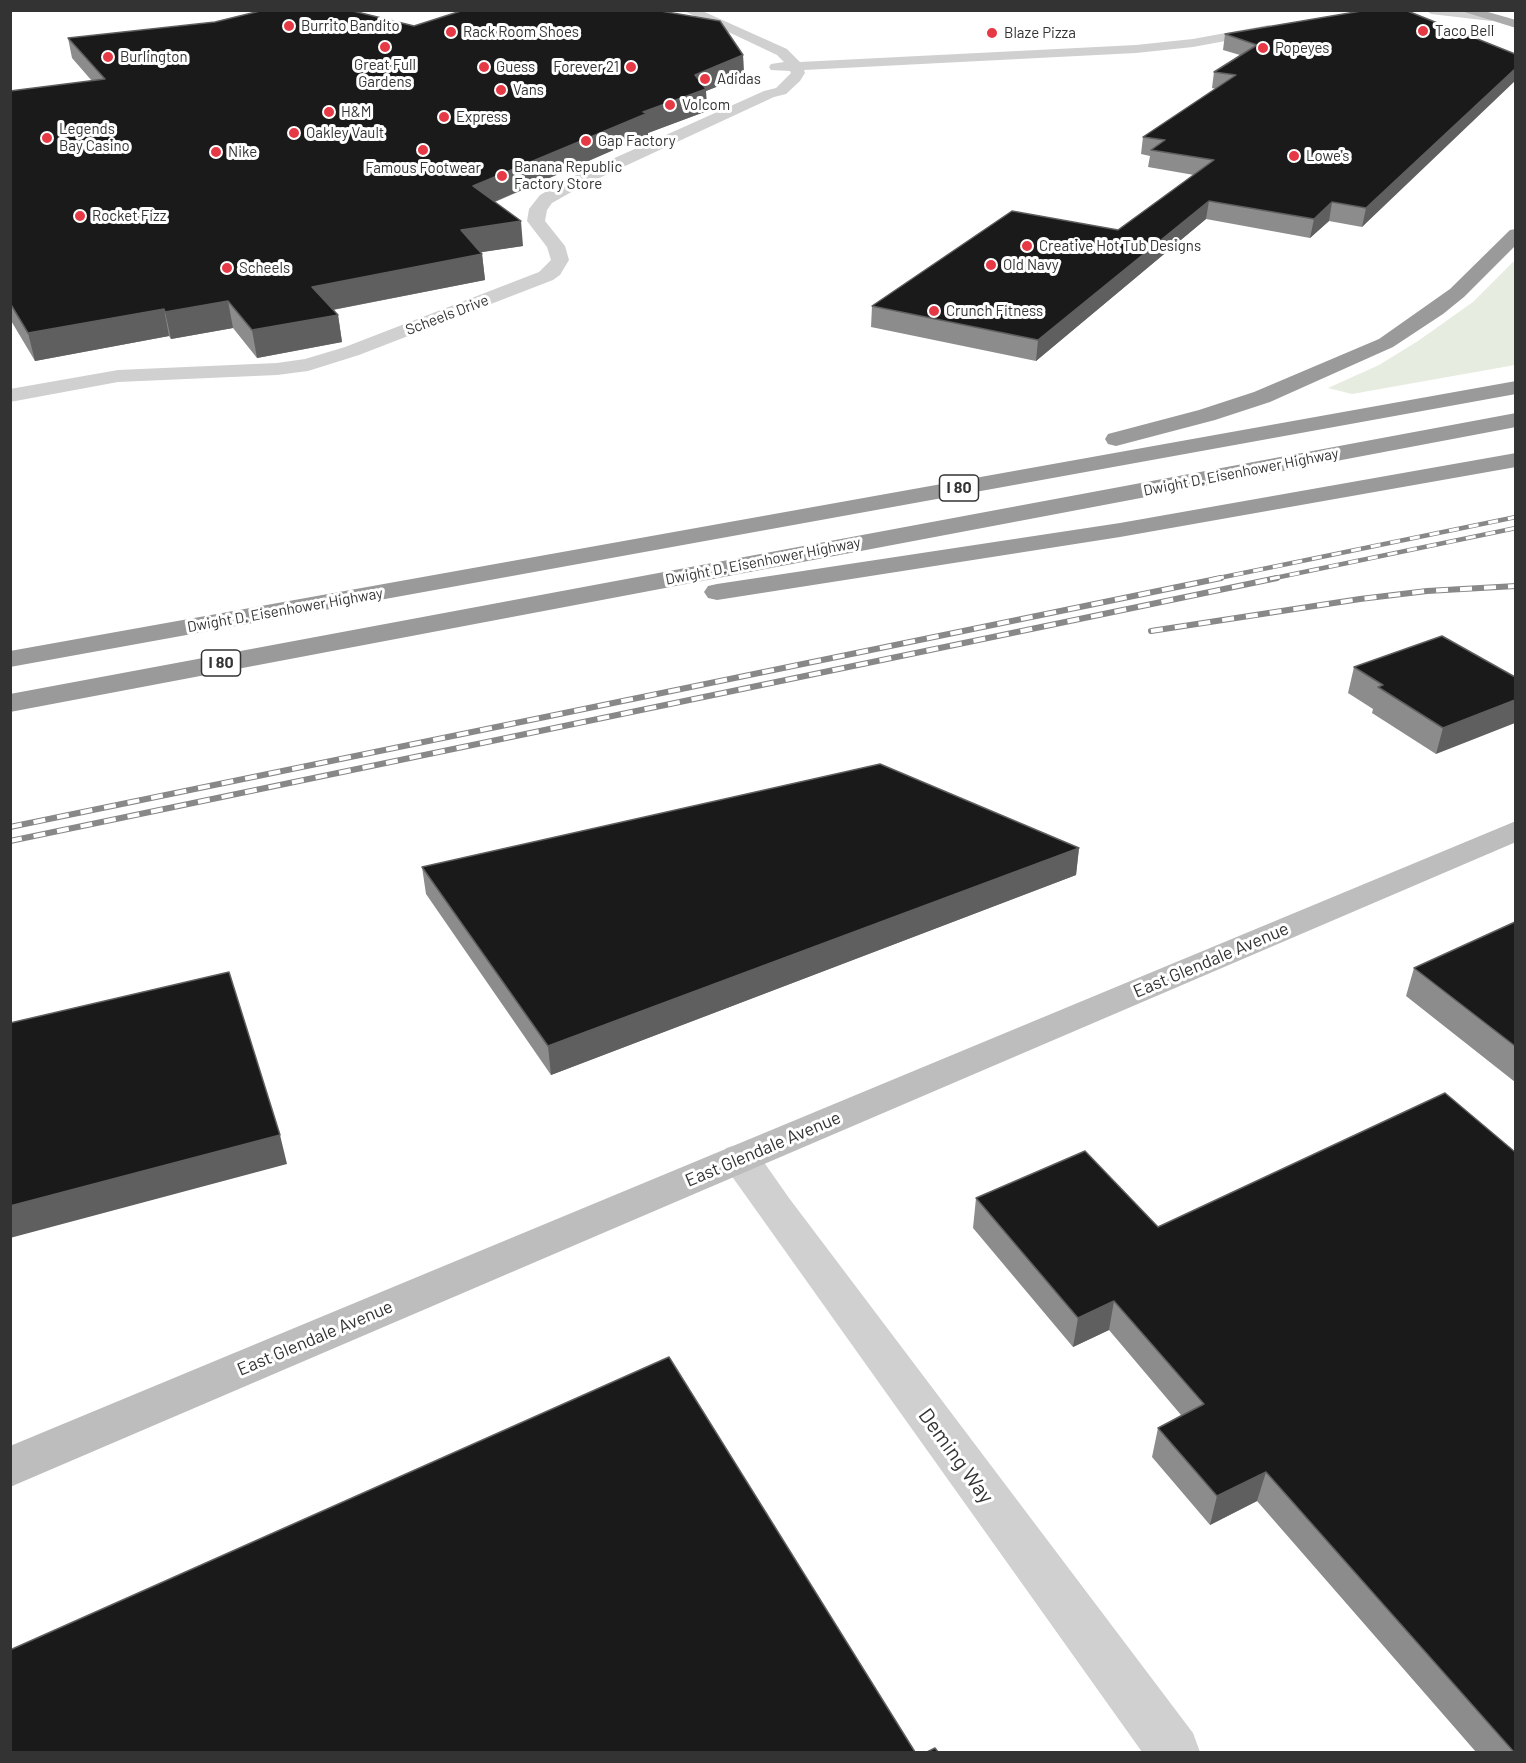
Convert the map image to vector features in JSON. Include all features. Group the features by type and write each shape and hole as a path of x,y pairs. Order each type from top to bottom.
{"highway":[{"path":"402,588 612,534 1059,452 1137,434 1229,408 1307,380 1386,343 1457,293 1515,234"},
{"name":"Dwight D. Eisenhower Highway","path":"10,659 1515,387"},
{"name":"Dwight D. Eisenhower Highway","path":"10,703 1515,420"},
{"path":"432,623 614,607 1120,530 1515,460"}],"main road":[{"path":"1464,10 1515,24"}],"street":[{"path":"1431,10 1491,17"},
{"path":"682,14 774,47 796,66"},
{"path":"682,14 756,51 773,67 1136,49 1286,28"},
{"name":"Scheels Drive","path":"10,396 118,376 277,369 308,365 352,351 536,282 553,271 560,260 556,246 537,221 536,215 546,199 576,182 769,94 781,91 791,84 798,73 796,66"},
{"path":"769,94 765,90 772,80 773,67"},
{"name":"East Glendale Avenue","path":"10,1467 1515,830"},
{"name":"Deming Way","path":"740,1158 789,1229 1174,1752"}],"shaded area":[{"path":"1515,260 1515,365 1352,394 1328,388 1379,365 1418,341 1473,302"}],"building":[{"path":"264,10 349,10 414,26 464,10 655,10 720,21 743,55 695,75 706,89 643,112 648,113 473,186 521,221 461,230 482,254 312,287 338,315 252,330 228,301 165,312 164,309 28,333 10,303 10,91 105,79 68,38 215,22"},
{"path":"1367,10 1405,10 1515,54 1515,69 1366,208 1332,202 1314,219 1209,201 1038,340 872,306 1012,211 1118,230 1214,160 1151,150 1165,140 1143,137 1236,75 1214,72 1257,45 1225,34"},
{"path":"1442,636 1515,677 1515,700 1443,728 1378,687 1383,685 1354,667"},
{"path":"880,764 1079,848 548,1046 422,867"},
{"path":"1515,922 1515,1046 1414,968"},
{"path":"229,972 280,1135 10,1206 10,1023"},
{"path":"1445,1093 1515,1152 1515,1752 1266,1472 1217,1496 1158,1428 1204,1404 1114,1301 1078,1318 976,1198 1085,1151 1158,1227"},
{"path":"669,1357 915,1752 10,1752 10,1650"}],"railway":[{"path":"1214,579 1516,517"},
{"path":"1270,579 1516,528"},
{"path":"10,827 1221,578"},
{"path":"10,841 1277,578"},
{"path":"1151,631 1360,599 1427,591 1516,586"}],"place":[{"name":"Burrito Bandito","path":"289,26"},
{"name":"Taco Bell","path":"1423,31"},
{"name":"Rack Room Shoes","path":"451,32"},
{"name":"Blaze Pizza","path":"992,33"},
{"name":"Great Full Gardens","path":"385,47"},
{"name":"Popeyes","path":"1263,48"},
{"name":"Burlington","path":"108,57"},
{"name":"Guess","path":"484,67"},
{"name":"Forever 21","path":"631,67"},
{"name":"Adidas","path":"705,79"},
{"name":"Vans","path":"501,90"},
{"name":"Volcom","path":"670,105"},
{"name":"H&M","path":"329,112"},
{"name":"Express","path":"444,117"},
{"name":"Oakley Vault","path":"294,133"},
{"name":"Legends Bay Casino","path":"47,138"},
{"name":"Gap Factory","path":"586,141"},
{"name":"Famous Footwear","path":"423,150"},
{"name":"Nike","path":"216,152"},
{"name":"Lowe's","path":"1294,156"},
{"name":"Banana Republic Factory Store","path":"502,176"},
{"name":"Rocket Fizz","path":"80,216"},
{"name":"Creative Hot Tub Designs","path":"1027,246"},
{"name":"Old Navy","path":"991,265"},
{"name":"Scheels","path":"227,268"},
{"name":"Crunch Fitness","path":"934,311"}]}
